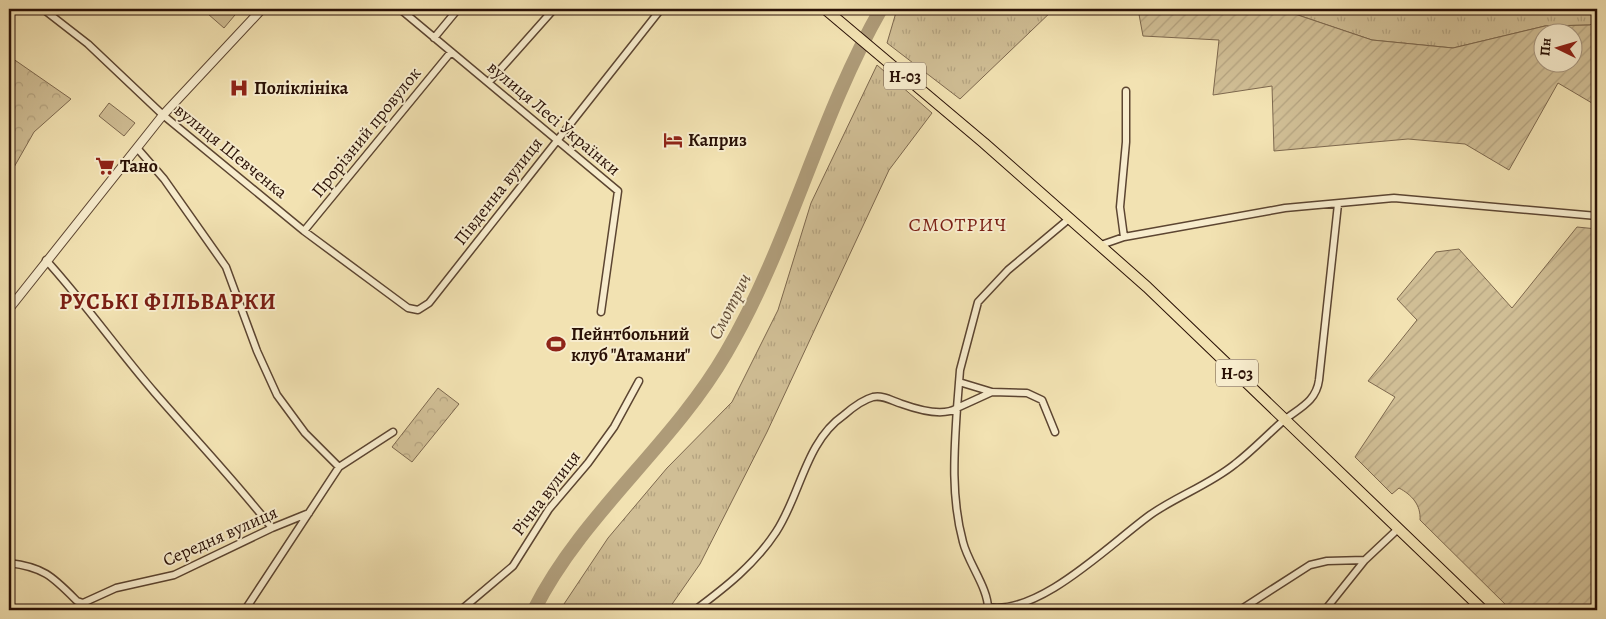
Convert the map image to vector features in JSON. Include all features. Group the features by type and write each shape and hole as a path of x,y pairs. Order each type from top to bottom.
{"main road":[{"name":"Н-03","path":"825,9 1101,245 1483,610"}],"street":[{"name":"вулиця Шевченка","path":"43,9 88,44 163,115 304,231 408,308"},
{"path":"9,309 163,115 262,9"},
{"name":"вулиця Лесі Українки","path":"400,9 618,192 601,312"},
{"path":"434,38 458,9"},
{"path":"489,82 554,9"},
{"name":"Південна вулиця","path":"408,308 418,310 429,303 660,9"},
{"name":"Прорізний провулок","path":"304,231 451,52"},
{"path":"1124,237 1120,207 1126,142 1126,91"},
{"path":"137,148 164,180 226,267 257,351 277,395 305,433 339,467"},
{"path":"1101,245 1124,237 1266,210 1394,198 1597,216"},
{"path":"1070,218 1038,243 982,296 974,315 960,370 953,472 959,525 966,553 986,597 988,609 1011,608 1069,579 1151,515 1234,465 1285,420 1309,402 1318,388 1338,204"},
{"path":"46,260 75,292 154,392 234,481 272,528"},
{"name":"Річна вулиця","path":"461,610 513,566 549,509 588,463 614,427 639,381"},
{"path":"960,382 992,392 1028,393 1042,400 1055,432"},
{"path":"695,610 738,576 765,548 784,517 817,445 829,428 842,415 863,401 876,397 908,406 944,412 992,392"},
{"name":"Середня вулиця","path":"245,610 339,467 393,432"},
{"name":"Середня вулиця","path":"9,563 29,566 47,573 76,602 83,603 116,588 174,575 272,528 309,513"},
{"path":"1325,610 1365,560 1399,528"},
{"path":"1240,610 1310,565 1327,561 1365,560"}],"green space":[{"path":"212,9 240,9 224,28 208,14"},
{"path":"897,9 1054,9 960,99 887,43"},
{"path":"1138,9 1280,9 1372,40 1453,48 1534,29 1534,72 1584,72 1584,25 1590,25 1597,19 1597,106 1558,83 1509,170 1465,144 1408,139 1274,151 1272,86 1213,95 1219,40 1143,36"},
{"path":"1280,9 1470,9 1489,14 1536,14 1547,9 1597,9 1597,19 1590,25 1584,25 1584,22 1534,22 1534,29 1453,48 1372,40"},
{"path":"9,56 71,99 34,132 9,176"},
{"path":"877,65 932,113 889,170 767,432 700,564 668,610 560,610 608,538 667,468 732,402 778,310 811,203"},
{"path":"109,103 135,123 124,136 99,116"},
{"path":"1577,227 1597,229 1597,610 1511,610 1420,520 1419,510 1412,497 1399,488 1392,494 1355,457 1395,397 1368,381 1417,320 1397,299 1436,252 1459,249 1512,308"},
{"path":"438,388 459,404 412,462 392,447"}],"waterway":[{"name":"Смотрич","path":"534,610 554,575 577,542 680,419 726,353 768,269 839,94 881,9"}],"place":[{"name":"Поліклініка","path":"239,88"},
{"name":"Каприз","path":"673,140"},
{"name":"Тано","path":"105,166"},
{"name":"Пейнтбольний клуб \"Атамани\"","path":"556,344"}],"district":[{"name":"СМОТРИЧ","path":"958,224"},
{"name":"РУСЬКІ ФІЛЬВАРКИ","path":"168,301"}]}
